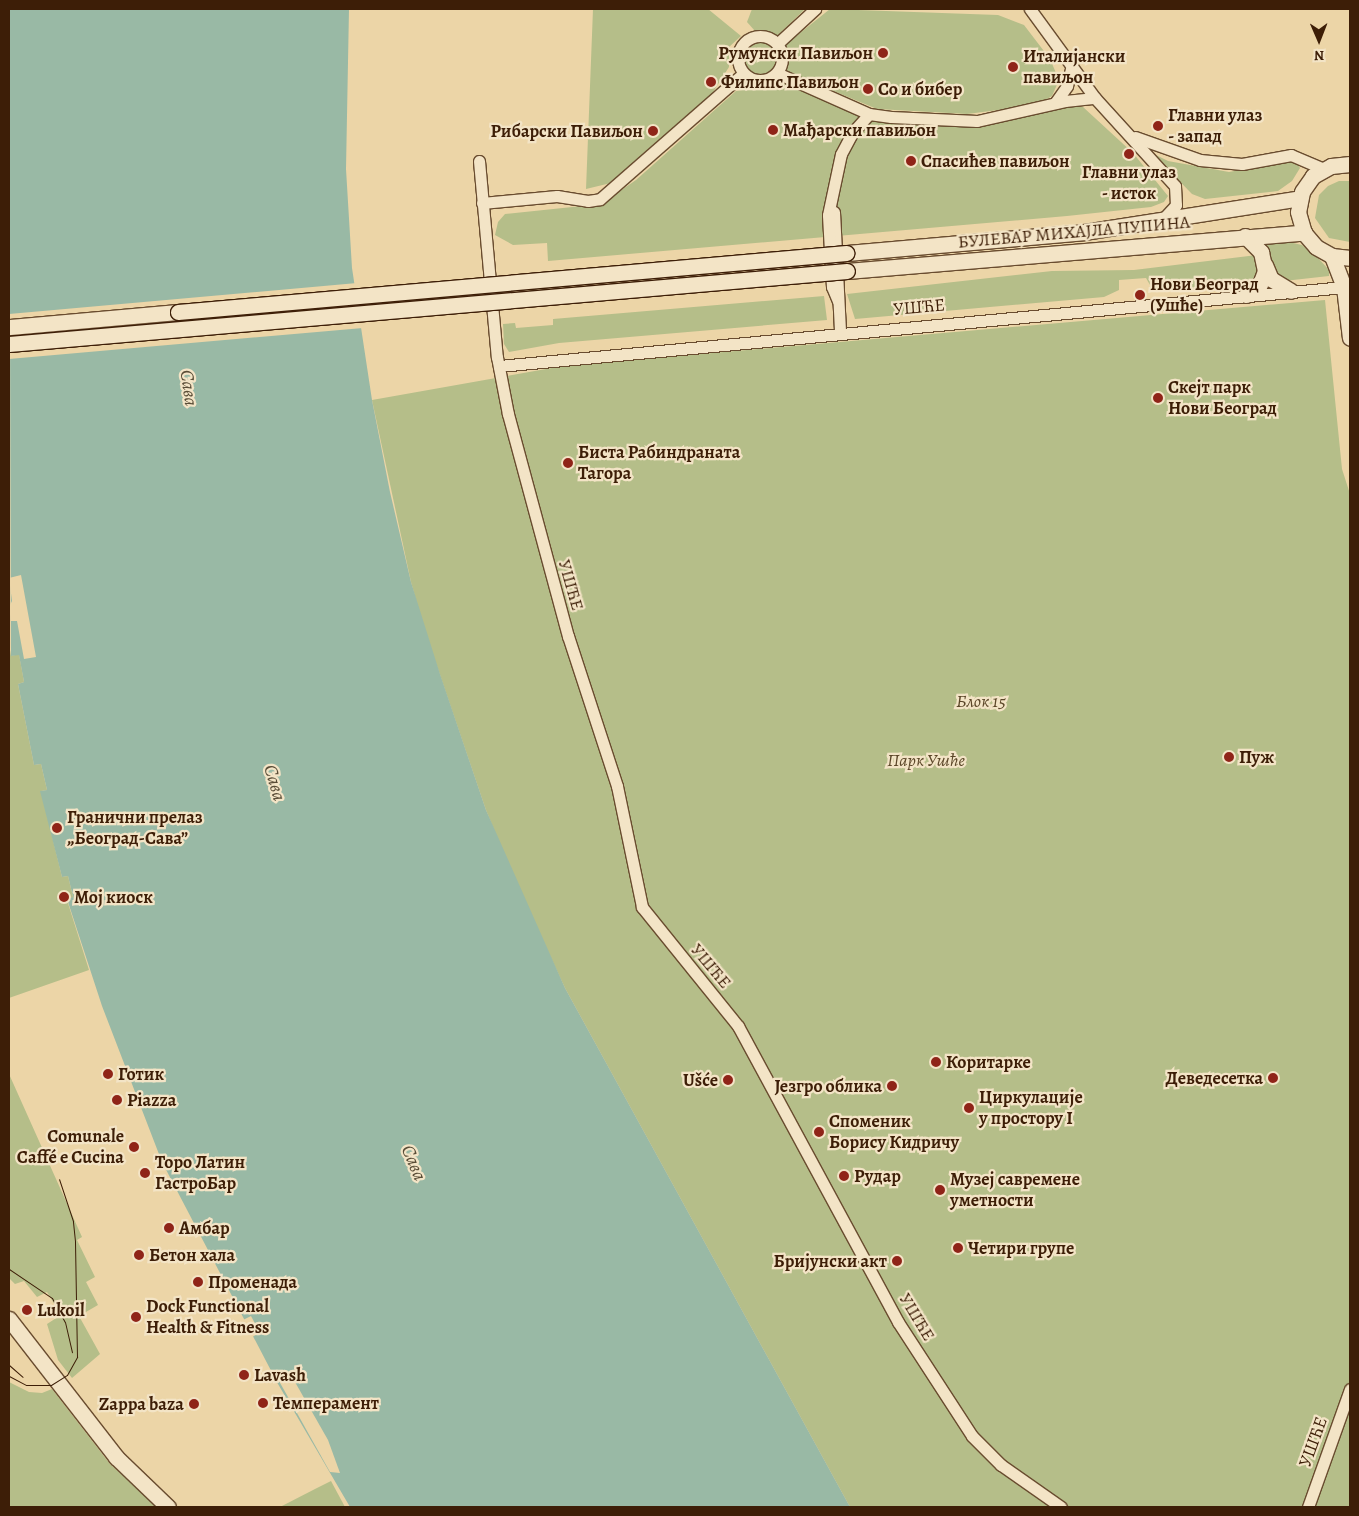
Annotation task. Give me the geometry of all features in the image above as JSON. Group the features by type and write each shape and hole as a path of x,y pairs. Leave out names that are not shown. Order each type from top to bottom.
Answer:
{"main road":[{"path":"1350,164 1324,169 1309,181 1300,198 1299,219 1304,233 1316,247 1332,256 1350,258"},
{"name":"БУЛЕВАР МИХАЈЛА ПУПИНА","path":"9,327 1084,232 1300,198"},
{"name":"БУЛЕВАР МИХАЈЛА ПУПИНА","path":"9,344 1245,236 1304,233"},
{"path":"1245,236 1257,246 1271,279 1291,292"},
{"path":"1332,256 1344,287 1350,338"},
{"path":"1246,295 1260,284 1265,265"},
{"path":"9,1318 116,1457 168,1507"}],"street":[{"path":"777,44 815,9"},
{"path":"1030,9 1095,98 1133,136 1176,190 1175,208 1161,220"},
{"path":"760,36 777,44 782,56 776,73 760,81 744,74 737,58 744,42 760,36"},
{"path":"1056,103 1067,86 1072,68"},
{"path":"776,73 869,114 969,122 1056,103 1095,98"},
{"path":"482,203 562,196 594,201 617,186 744,74"},
{"path":"840,332 838,301 832,287 828,215 844,148 869,114"},
{"path":"1133,136 1200,160 1242,164 1291,155 1324,169"},
{"name":"УШЋЕ","path":"479,161 499,366 508,414 548,567 617,786 642,907 738,1026 898,1322 972,1436 1001,1465 1061,1507"},
{"name":"УШЋЕ","path":"499,366 840,332 1344,287"},
{"name":"УШЋЕ","path":"1308,1507 1350,1389"}],"green space":[{"path":"593,9 708,9 741,36 729,47 729,67 708,100 615,182 586,189"},
{"path":"752,9 805,9 776,37 755,31 747,22"},
{"path":"830,9 998,15 1024,25 1050,59 1059,80 1052,96 1037,105 967,114 877,109 785,71 788,54 785,45"},
{"path":"759,39 772,45 778,58 772,71 759,77 746,71 740,58 746,45"},
{"path":"779,80 880,121 982,125 1071,106 1083,107 1133,153 1168,196 1164,202 1151,207 1067,216 548,261 547,243 513,245 495,235 498,222 505,214 601,204 636,180 736,91 763,87"},
{"path":"1152,153 1168,161 1229,172 1285,162 1296,162 1300,168 1292,181 1278,191 1205,199 1192,194"},
{"path":"1339,181 1350,181 1350,242 1329,238 1315,218 1319,195 1328,186"},
{"path":"1284,241 1302,245 1329,270 1329,276 1284,281 1277,276 1263,242"},
{"path":"1257,255 1260,266 1254,278 1245,284 1154,292 1146,278 1119,280 1119,290 1104,297 855,319 847,294 1052,271 1134,270"},
{"path":"824,296 827,320 559,343 509,352 504,344 503,324 515,323 516,328 553,325 553,319"},
{"name":"Парк Ушће","path":"1325,300 1342,469 1350,494 1350,1507 850,1507 565,988 514,878 486,810 423,625 411,582 372,400 563,366"},
{"path":"9,644 11,656 19,654 24,682 18,684 34,765 41,764 47,790 41,791 62,877 68,876 73,897 67,900 89,970 9,998"},
{"path":"9,1074 82,1237 77,1240 95,1277 86,1282 98,1305 79,1316 100,1354 72,1378 58,1360 47,1324 61,1315 47,1292 37,1297 24,1281 15,1284 9,1278"},
{"path":"9,1382 29,1392 42,1393 52,1389 110,1464 158,1507 9,1507"},
{"path":"331,1481 345,1507 280,1507 315,1489"}],"water":[{"name":"Сава","path":"9,9 349,9 346,169 352,268 372,400 390,492 411,582 440,674 486,810 565,988 850,1507 350,1507 278,1384 162,1162 102,1006 67,899 73,897 68,876 62,877 40,791 47,790 41,764 34,765 18,684 24,682 19,655 11,656"}],"pier":[{"path":"357,283 363,328 9,359 9,314"},
{"path":"21,575 36,657 24,659 17,621 11,621 9,607 12,601 9,578"},
{"path":"251,1316 260,1333 252,1337 243,1320"},
{"path":"280,1370 291,1375 328,1440 340,1473 330,1472 279,1381"}],"tram line":[{"path":"9,1376 26,1385 51,1385 67,1375 77,1357 73,1221 59,1179"},
{"path":"9,1269 52,1298 65,1322 72,1352"},
{"path":"9,1365 23,1377"}],"place":[{"name":"Румунски Павиљон","path":"883,53"},
{"name":"Италијански павиљон","path":"1013,67"},
{"name":"Филипс Павиљон","path":"711,82"},
{"name":"Со и бибер","path":"868,89"},
{"name":"Главни улаз - запад","path":"1158,126"},
{"name":"Мађарски павиљон","path":"773,130"},
{"name":"Рибарски Павиљон","path":"653,131"},
{"name":"Главни улаз - исток","path":"1129,154"},
{"name":"Спасићев павиљон","path":"911,161"},
{"name":"Нови Београд (Ушће)","path":"1140,295"},
{"name":"Скејт парк Нови Београд","path":"1158,398"},
{"name":"Биста Рабиндраната Тагора","path":"568,463"},
{"name":"Пуж","path":"1229,757"},
{"name":"Гранични прелаз „Београд-Сава”","path":"57,828"},
{"name":"Мој киоск","path":"64,897"},
{"name":"Коритарке","path":"936,1062"},
{"name":"Готик","path":"108,1074"},
{"name":"Деведесетка","path":"1273,1078"},
{"name":"Ušće","path":"728,1080"},
{"name":"Језгро облика","path":"892,1086"},
{"name":"Piazza","path":"117,1100"},
{"name":"Циркулације у простору I","path":"969,1108"},
{"name":"Споменик Борису Кидричу","path":"819,1132"},
{"name":"Comunale Caffé e Cucina","path":"134,1147"},
{"name":"Торо Латин ГастроБар","path":"145,1173"},
{"name":"Рудар","path":"844,1176"},
{"name":"Музеј савремене уметности","path":"940,1190"},
{"name":"Амбар","path":"169,1228"},
{"name":"Четири групе","path":"958,1248"},
{"name":"Бетон хала","path":"139,1255"},
{"name":"Бријунски акт","path":"897,1261"},
{"name":"Променада","path":"198,1282"},
{"name":"Lukoil","path":"27,1310"},
{"name":"Dock Functional Health & Fitness","path":"136,1317"},
{"name":"Lavash","path":"244,1375"},
{"name":"Темперамент","path":"263,1403"},
{"name":"Zappa baza","path":"194,1404"}],"park label":[{"name":"Блок 15","path":"981,701"}]}
